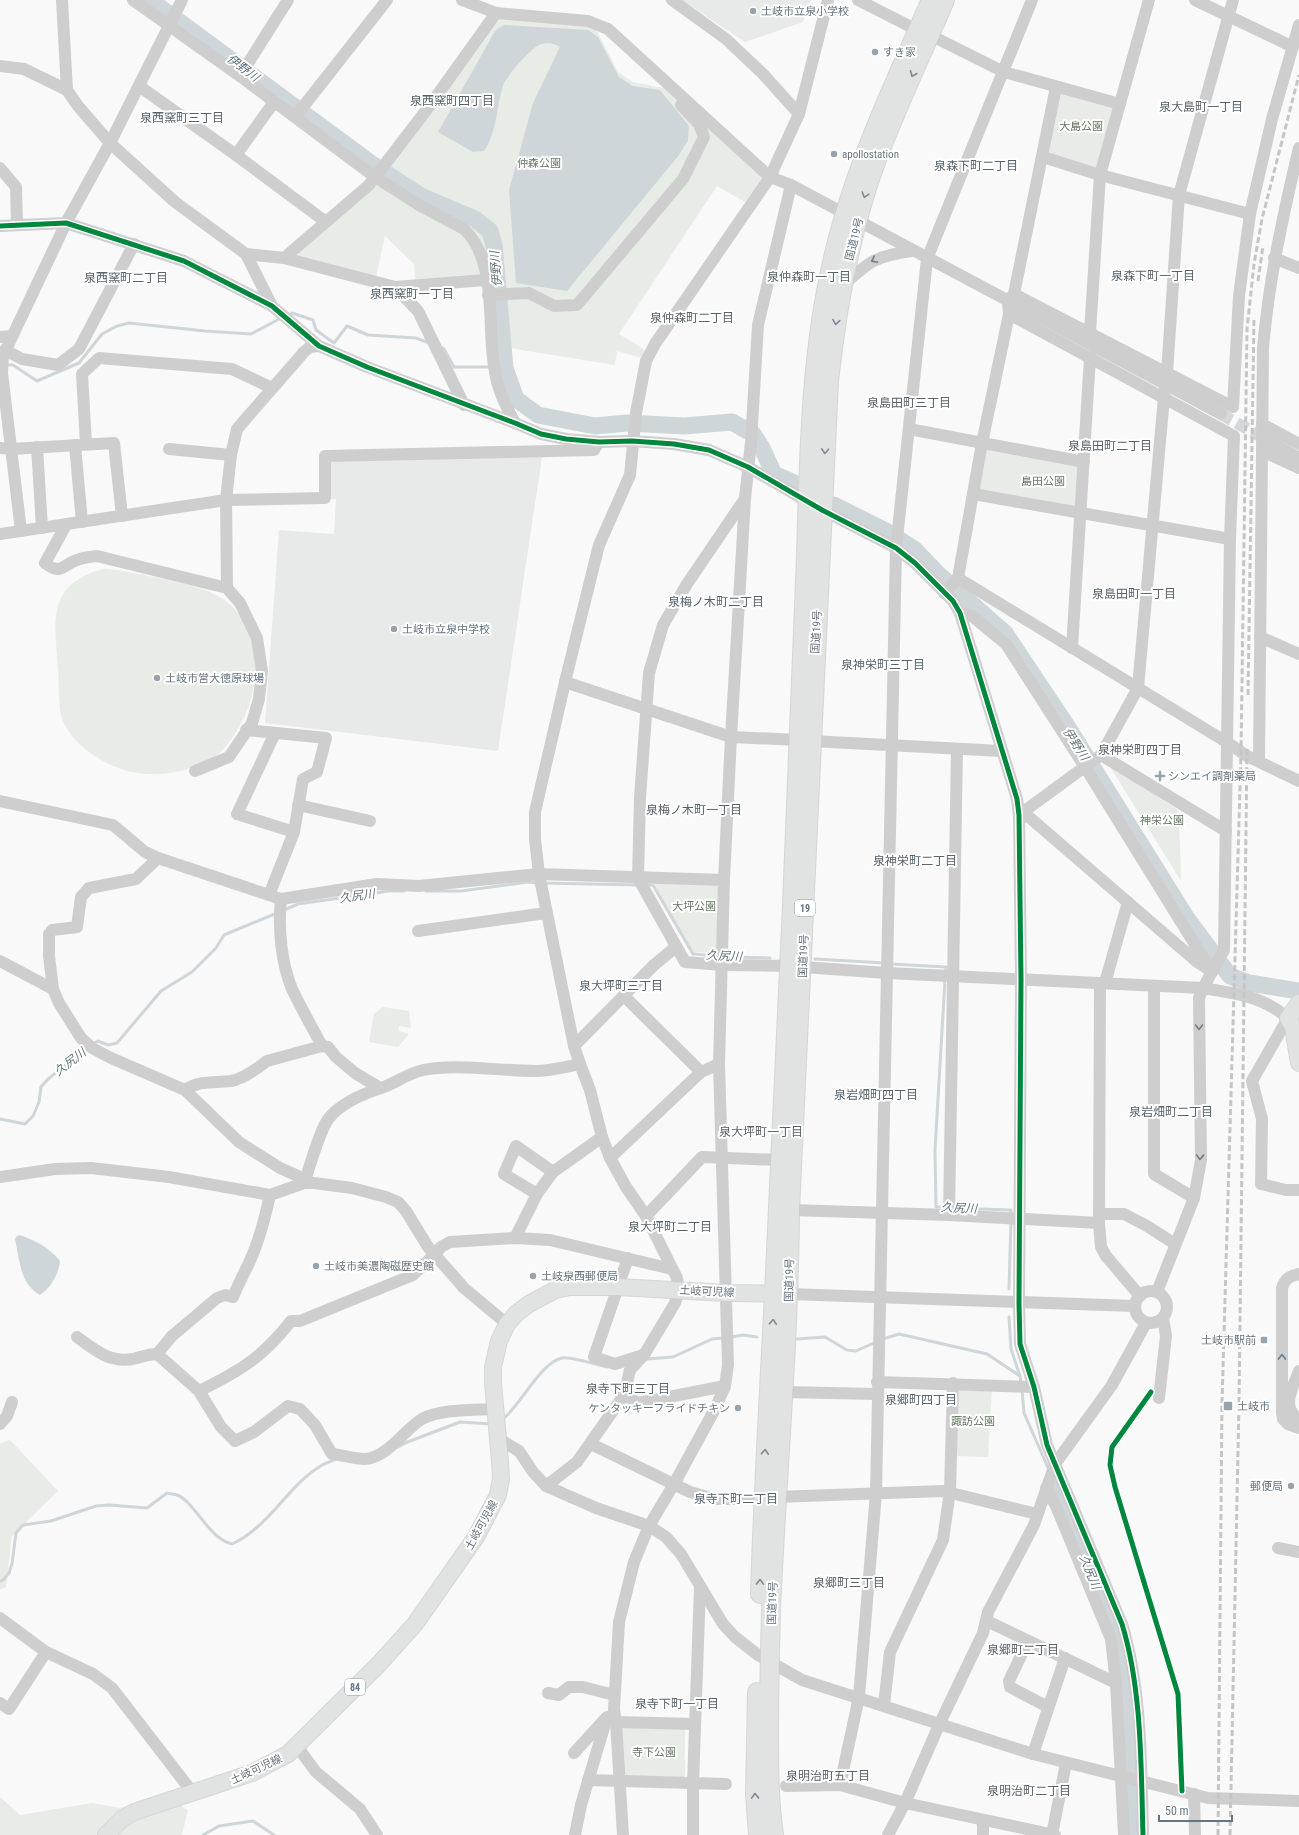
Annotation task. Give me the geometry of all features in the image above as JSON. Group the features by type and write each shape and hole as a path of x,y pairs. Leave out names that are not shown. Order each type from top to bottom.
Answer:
{"highway":[{"name":"国道19号","path":"758,1835 755,1794 763,1658 769,1498 782,1294 790,1210 796,966 815,506 814,379 821,326 833,259 876,162 924,32 931,0"},
{"name":"国道19号","path":"924,32 945,0"},
{"name":"国道19号","path":"815,506 835,328 851,218"},
{"name":"国道19号","path":"769,1498 784,1392 780,1160 796,966"},
{"name":"国道19号","path":"763,1658 769,1796 774,1835"}],"main road":[{"path":"1299,1003 1288,1018 1294,1027 1299,1063"},
{"name":"土岐可児線","path":"106,1835 113,1826 134,1812 252,1773 288,1754 392,1651 415,1624 476,1537 498,1495 501,1479 493,1367 499,1341 507,1324 517,1313 529,1304 555,1290 570,1287 618,1287 726,1293 782,1294"}],"street":[{"path":"62,0 67,90"},
{"path":"133,0 240,76 375,177 419,206 464,229 478,246 483,260 488,295 494,366 502,399 515,423"},
{"path":"240,76 288,0"},
{"path":"295,117 387,0"},
{"path":"462,0 496,13 588,21 608,28 770,177 791,185 927,259 1090,333 1233,407 1239,296 1250,214 1272,119 1299,26"},
{"path":"672,0 726,39 763,74 799,114"},
{"path":"546,1486 577,1462 591,1444 624,1395 630,1370 644,1355 675,1303 679,1290 677,1278 646,1216 626,1187 610,1158 602,1137 590,1090 574,1046 539,874 535,839 535,812 599,545 630,475 636,414 646,361 655,344 770,177 799,114 828,0"},
{"path":"858,0 1004,72 1120,104"},
{"path":"840,1785 859,1697 876,1493 877,1382 896,548 927,259 1032,0"},
{"path":"1090,333 1100,175 1149,0"},
{"path":"1195,0 1293,47"},
{"path":"1019,815 1101,755 1138,688 1167,373 1179,195 1233,0"},
{"path":"21,531 6,448 2,373 4,353 66,223 110,143 180,4"},
{"path":"284,258 369,186 428,108 496,13"},
{"path":"0,66 24,69 67,90 78,106 110,143 175,202 246,254 276,309"},
{"path":"139,86 236,155 326,222"},
{"path":"488,295 529,293 554,306 577,305 683,179 704,136 699,124 670,93 672,86"},
{"path":"944,593 958,578 982,443 1011,298 1043,157 1056,87"},
{"path":"236,155 274,102"},
{"path":"1259,761 1262,424 1267,302 1274,258 1299,148"},
{"path":"1043,157 1100,175 1250,214"},
{"path":"0,168 16,187 17,225"},
{"path":"623,1835 620,1781 612,1716 618,1622 634,1562 649,1526 715,1409 725,1386 728,1365 719,1064 724,880 731,736 745,499 751,442 758,325 791,185"},
{"path":"0,226 66,223 184,261 276,309 319,346 367,367 541,434 566,439 599,442 633,436 709,450 748,467 815,506 896,548 915,563 953,601 960,613 1018,799 1021,979 1020,1344 1034,1387 1047,1445 1122,1624 1126,1637 1136,1690 1131,1778 1124,1835"},
{"path":"4,353 22,359 58,365 79,349 134,244"},
{"path":"842,286 876,258 887,254 912,251"},
{"path":"246,254 284,258 395,287 486,280"},
{"path":"1274,258 1299,268"},
{"path":"395,287 418,311 464,405"},
{"path":"1011,298 1221,414"},
{"path":"1009,314 1234,436 1230,539 1224,950 1202,988 1199,998 1200,1160 1194,1198 1157,1292"},
{"path":"0,337 12,336"},
{"path":"227,588 226,500 230,455 237,428 304,352 310,347 319,346"},
{"path":"1072,648 1079,514 1084,462 1090,357"},
{"path":"82,522 80,445 82,374 99,358 232,369 272,388"},
{"path":"1262,424 1299,444"},
{"path":"909,429 1084,462"},
{"path":"1267,440 1299,458"},
{"path":"6,448 114,442 122,516"},
{"path":"0,534 226,500 324,498 325,456 594,450 599,442"},
{"path":"37,447 42,528"},
{"path":"169,448 230,455"},
{"path":"1262,451 1299,468"},
{"path":"973,494 1079,514 1230,539"},
{"path":"745,499 687,584 663,625 649,673 640,798 638,878 685,962 722,965 796,966 887,973 1202,988 1244,995 1257,999 1277,1009 1288,1018 1252,1081 1262,1119 1261,1184 1286,1190 1299,1190"},
{"path":"66,525 45,563 54,570 58,570 78,559 97,556 227,588 240,603 258,638 262,671 259,700 252,723 229,757 195,771"},
{"path":"958,578 1228,743 1241,753 1299,781"},
{"path":"960,613 972,616 1006,644 1085,767 1212,972"},
{"path":"1260,637 1299,654"},
{"path":"565,682 731,736 1002,751"},
{"path":"246,730 326,738 318,772 303,779 294,832 269,895"},
{"path":"275,733 237,814 294,832"},
{"path":"949,1214 957,749"},
{"path":"1101,755 1226,831"},
{"path":"0,801 113,825 145,852 158,858 269,895 281,907 283,956 288,978 292,989 322,1046"},
{"path":"298,805 370,821"},
{"path":"1019,815 1029,817 1196,961 1212,972"},
{"path":"158,858 136,879 89,888 81,897 77,927 52,930 49,934 49,956 53,988 59,1003 81,1038 92,1048 111,1058 185,1090 239,1142 280,1168 298,1176 304,1183"},
{"path":"281,907 377,884 418,886 539,874 724,880"},
{"path":"782,1294 880,1296 1019,1304 1137,1301 1147,1292 1157,1292 1161,1294 1166,1302 1167,1310 1163,1318 1155,1323 1146,1323 1138,1317 1137,1301 1101,1247 1100,1219 1103,983 1128,902"},
{"path":"418,932 546,913"},
{"path":"574,1046 654,965 676,946"},
{"path":"0,961 53,988"},
{"path":"1154,986 1154,1174 1194,1198"},
{"path":"624,996 701,1072"},
{"path":"185,1090 193,1084 233,1080 260,1067 267,1061 322,1046 328,1047 336,1057 355,1073 380,1088"},
{"path":"304,1183 316,1148 328,1120 338,1110 365,1094 422,1070 444,1067 537,1071 580,1064"},
{"path":"610,1158 701,1072 719,1064"},
{"path":"515,1238 537,1194 553,1172 602,1137"},
{"path":"537,1194 504,1174 516,1146 553,1172"},
{"path":"646,1216 702,1157 780,1160"},
{"path":"0,1177 56,1169 91,1168 169,1177 270,1195 304,1183 333,1184 386,1197 398,1202 406,1211 428,1247 464,1288 507,1324"},
{"path":"157,1354 172,1336 217,1298 225,1295 233,1297 241,1277 249,1263 264,1223 270,1195"},
{"path":"790,1210 949,1214 1020,1219 1100,1219 1124,1214 1147,1226 1175,1244"},
{"path":"200,1391 235,1373 254,1360 281,1334 291,1321 300,1321 413,1275 435,1254 441,1246 450,1242 515,1238 550,1240 672,1269"},
{"path":"628,1258 594,1357 616,1364 644,1355"},
{"path":"1299,1274 1287,1278 1282,1288 1281,1386 1283,1419 1288,1424 1299,1428"},
{"path":"1159,1398 1166,1336 1163,1318"},
{"path":"888,1835 905,1803 939,1725 983,1633 988,1612 1034,1525 1055,1464 1071,1439 1112,1385 1146,1323"},
{"path":"77,1337 113,1360 133,1359 149,1354 157,1354 200,1391 222,1428 235,1441 254,1432 288,1406 300,1409 315,1425 332,1454 364,1459 375,1458 398,1441 423,1419 454,1410 495,1411"},
{"path":"1299,1371 1294,1400 1288,1405 1291,1412 1299,1420"},
{"path":"877,1382 953,1383 1034,1387"},
{"path":"884,1705 890,1652 943,1540 950,1491 953,1383"},
{"path":"624,1395 638,1403 701,1389 725,1386"},
{"path":"1281,1386 1294,1400"},
{"path":"784,1392 877,1394"},
{"path":"0,1424 7,1416 12,1402"},
{"path":"498,1435 519,1451 533,1472 546,1486 596,1508 649,1526 666,1537 680,1554 723,1624 735,1637 763,1658 802,1680 884,1705 939,1725 1033,1754 1208,1798 1299,1801"},
{"path":"591,1444 690,1492 714,1499 950,1491 1037,1514"},
{"path":"1046,1488 1056,1506 1111,1639 1116,1683 1131,1778 1143,1835"},
{"path":"1278,1548 1299,1552"},
{"path":"693,1835 693,1784 700,1587"},
{"path":"986,1621 1116,1683"},
{"path":"2,1624 46,1652 94,1674 112,1688 193,1793"},
{"path":"1028,1641 1009,1681 1010,1687 1048,1707"},
{"path":"0,1703 9,1709 46,1652"},
{"path":"1033,1754 1065,1658"},
{"path":"548,1693 559,1695 569,1687 583,1687 614,1695"},
{"path":"574,1753 612,1716 695,1724"},
{"path":"575,1835 588,1780 612,1716"},
{"path":"296,1745 316,1772 360,1809 377,1835"},
{"path":"786,1786 840,1785 905,1803 1053,1835 1066,1763"},
{"path":"588,1780 726,1784"},
{"path":"1194,1794 1195,1835"},
{"path":"983,1835 984,1820"}],"shaded area":[{"name":"土岐市立泉小学校","path":"682,0 811,0 803,22 745,42"},
{"path":"504,25 588,30 598,37 619,77 633,86 660,90 689,126 688,141 679,155 567,291 516,283 509,190 533,103 560,47 549,43 544,43 538,46 515,67 506,79 501,91 492,135 484,151 473,152 438,132 495,31"},
{"name":"土岐市立泉中学校","path":"542,457 498,751 265,723 279,530 334,534 336,499 329,499 330,459"},
{"path":"20,1235 42,1245 60,1261 54,1280 40,1295 33,1290 24,1278 15,1239"}],"green space":[{"name":"仲森公園","path":"500,19 580,24 596,29 618,72 633,82 668,89 762,178 745,202 717,186 619,334 645,350 642,358 617,351 615,365 509,348 501,277 415,280 414,264 385,236 376,277 298,259 298,251 373,186 489,28"},
{"name":"大島公園","path":"1063,92 1112,106 1115,110 1099,165 1096,168 1047,154 1059,95"},
{"name":"島田公園","path":"987,448 1075,464 1078,469 1075,506 979,489 985,450"},
{"name":"土岐市営大徳原球場","path":"103,569 118,570 159,578 190,585 204,590 226,601 239,614 248,628 256,661 252,695 247,712 239,727 225,747 214,757 181,771 165,774 131,772 115,767 85,749 71,735 63,722 59,701 56,636 58,608 62,595 71,585 84,576"},
{"name":"神栄公園","path":"1109,764 1179,811 1181,881 1112,770"},
{"name":"大坪公園","path":"654,883 715,883 720,886 716,953 694,952"},
{"path":"383,1007 409,1011 411,1028 399,1026 399,1031 409,1034 398,1047 369,1042 374,1014"},
{"name":"諏訪公園","path":"956,1389 992,1390 988,1457 958,1456 954,1452"},
{"path":"10,1440 58,1491 12,1536 6,1587 0,1590 0,1443"},
{"name":"寺下公園","path":"622,1726 685,1727 684,1778 627,1776 624,1774"},
{"path":"0,1797 20,1815 92,1803 120,1808 147,1800 176,1803 188,1810 182,1835 0,1835"}],"waterway":[{"name":"伊野川","path":"150,0 372,164 421,196 475,219 490,231 494,245 505,368 516,399 538,415 595,426 627,423 684,426 732,422 753,434 762,448 774,474 799,485"},
{"path":"288,315 292,313 313,320 316,330 334,343 347,326 368,335 416,338 429,343"},
{"path":"6,365 13,365 37,381 79,363 102,334 117,326 129,323 251,334 281,318"},
{"path":"440,347 444,349 454,367 492,367"},
{"name":"伊野川","path":"497,367 505,368"},
{"name":"伊野川","path":"834,505 884,530 914,549 936,572 1005,633 1067,726 1186,917 1230,976 1249,983 1299,991"},
{"name":"久尻川","path":"426,891 461,891 528,882 538,883"},
{"name":"久尻川","path":"543,883 638,885"},
{"name":"久尻川","path":"645,885 653,885 693,954 719,956"},
{"name":"久尻川","path":"284,910 298,904 389,891 404,891"},
{"name":"久尻川","path":"92,1045 98,1041 108,1045 117,1043 161,991 192,972 216,948 224,935 277,913"},
{"name":"久尻川","path":"725,957 770,958"},
{"name":"久尻川","path":"815,959 885,963"},
{"name":"久尻川","path":"891,964 946,967 945,974"},
{"name":"久尻川","path":"945,980 935,1150 936,1207 946,1207"},
{"name":"久尻川","path":"0,1119 25,1124 33,1116 39,1102 41,1087 48,1079 87,1048"},
{"name":"久尻川","path":"952,1208 1011,1210 1011,1215"},
{"name":"久尻川","path":"1009,1289 1011,1221"},
{"name":"久尻川","path":"1009,1317 1011,1349 1021,1383"},
{"path":"883,1339 899,1334 987,1354 1020,1376"},
{"path":"731,1337 743,1335 757,1337"},
{"path":"797,1339 825,1337 847,1350 856,1351 876,1342"},
{"path":"647,1359 673,1357 712,1339 723,1338"},
{"path":"502,1420 516,1405 538,1376 554,1361 562,1358 577,1359 607,1367"},
{"name":"久尻川","path":"1022,1389 1024,1413 1049,1470"},
{"path":"398,1447 460,1422 492,1424"},
{"path":"0,1581 3,1580 9,1573 12,1564 16,1533 23,1525 51,1521 96,1506 109,1505 147,1508 167,1493 177,1495 190,1504 216,1535 224,1541 232,1544 257,1528 307,1476 321,1466 336,1459"},
{"name":"久尻川","path":"1056,1486 1120,1645 1131,1763 1134,1835"},
{"path":"203,1835 219,1826 253,1821 274,1835"}],"tunnel":[{"path":"1221,414 1267,440"}],"railway":[{"path":"1218,1835 1222,1402 1241,753 1247,329 1254,264 1262,219 1299,75"},
{"path":"1258,281 1263,246"},
{"path":"1248,695 1254,317"},
{"path":"1230,1835 1239,1404 1247,749"}],"cycle path":[{"path":"0,226 66,223 184,261 272,306 319,346 367,367 541,434 566,439 599,442 632,441 674,444 709,450 748,467 822,510 896,548 915,563 953,601 960,613 1017,799 1019,815 1021,979 1020,1344 1034,1387 1047,1445 1122,1624 1129,1649 1137,1701 1141,1755 1143,1835"},
{"path":"1151,1392 1112,1447 1110,1465 1115,1487 1178,1694 1182,1791"}],"place":[{"name":"土岐市立泉小学校","path":"753,11"},
{"name":"すき家","path":"875,52"},
{"name":"apollostation","path":"834,154"},
{"name":"土岐市立泉中学校","path":"394,629"},
{"name":"土岐市営大徳原球場","path":"157,678"},
{"name":"シンエイ調剤薬局","path":"1160,776"},
{"name":"土岐市美濃陶磁歴史館","path":"316,1266"},
{"name":"土岐泉西郵便局","path":"533,1276"},
{"name":"土岐市駅前","path":"1264,1340"},
{"name":"土岐市","path":"1228,1406"},
{"name":"ケンタッキーフライドチキン","path":"738,1408"},
{"name":"郵便局","path":"1291,1486"}],"district":[{"name":"泉西窯町四丁目","path":"452,101"},
{"name":"泉大島町一丁目","path":"1201,107"},
{"name":"泉西窯町三丁目","path":"182,118"},
{"name":"泉森下町二丁目","path":"976,166"},
{"name":"泉森下町一丁目","path":"1153,276"},
{"name":"泉仲森町一丁目","path":"809,277"},
{"name":"泉西窯町二丁目","path":"126,278"},
{"name":"泉西窯町一丁目","path":"412,294"},
{"name":"泉仲森町二丁目","path":"692,318"},
{"name":"泉島田町三丁目","path":"909,403"},
{"name":"泉島田町二丁目","path":"1110,446"},
{"name":"泉島田町一丁目","path":"1134,594"},
{"name":"泉梅ノ木町二丁目","path":"716,602"},
{"name":"泉神栄町三丁目","path":"883,665"},
{"name":"泉神栄町四丁目","path":"1140,750"},
{"name":"泉梅ノ木町一丁目","path":"694,810"},
{"name":"泉神栄町二丁目","path":"915,861"},
{"name":"泉大坪町三丁目","path":"621,986"},
{"name":"泉岩畑町四丁目","path":"876,1095"},
{"name":"泉岩畑町二丁目","path":"1171,1112"},
{"name":"泉大坪町一丁目","path":"761,1132"},
{"name":"泉大坪町二丁目","path":"670,1227"},
{"name":"泉寺下町三丁目","path":"628,1389"},
{"name":"泉郷町四丁目","path":"921,1400"},
{"name":"泉寺下町二丁目","path":"736,1499"},
{"name":"泉郷町三丁目","path":"849,1583"},
{"name":"泉郷町二丁目","path":"1023,1650"},
{"name":"泉寺下町一丁目","path":"677,1704"},
{"name":"泉明治町五丁目","path":"828,1776"},
{"name":"泉明治町二丁目","path":"1029,1791"}]}
